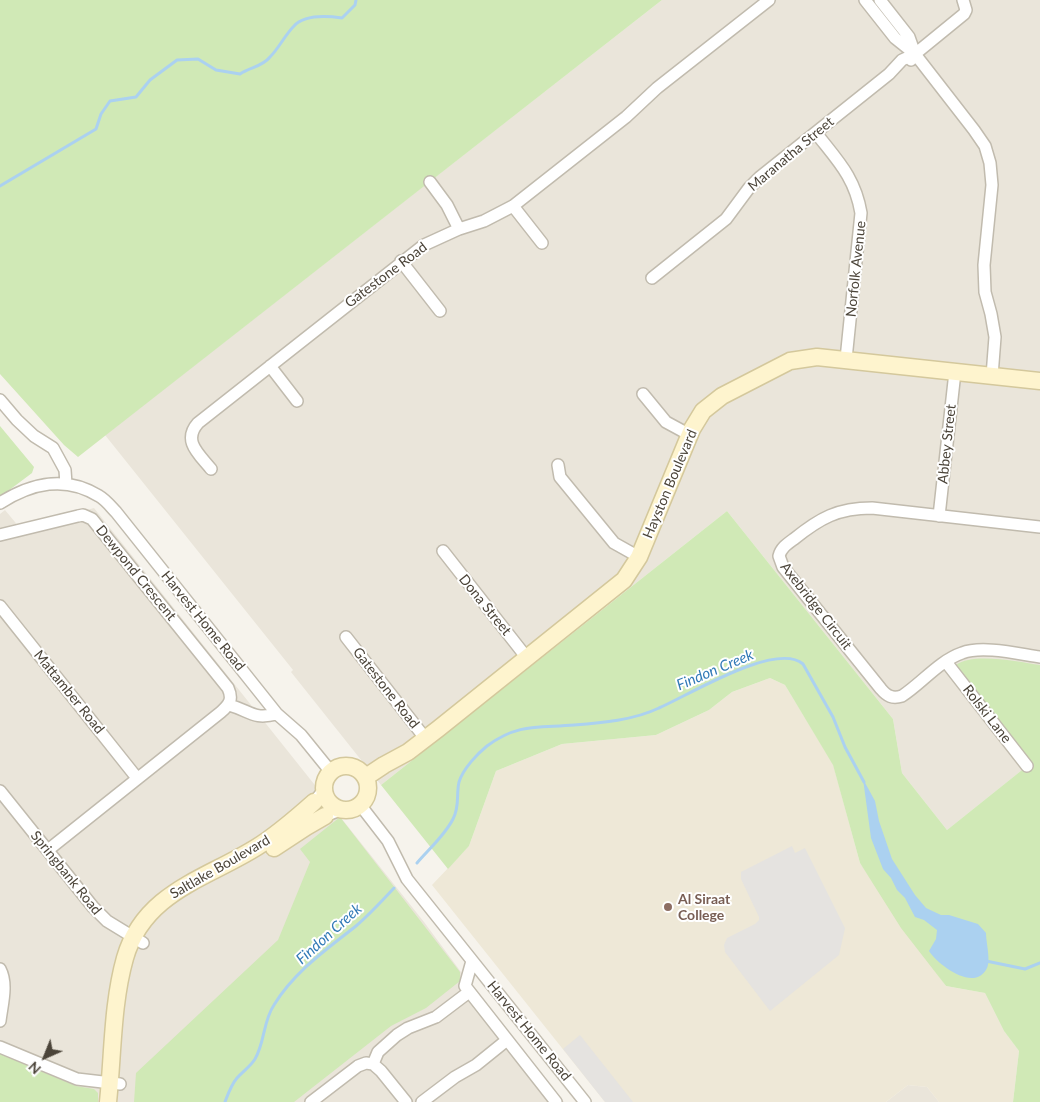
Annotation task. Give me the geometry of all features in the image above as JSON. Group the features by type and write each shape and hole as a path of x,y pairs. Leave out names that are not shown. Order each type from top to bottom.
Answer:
{"street":[{"name":"Gatestone Road","path":"211,469 192,442 192,431 198,423 424,244 484,221 512,206 626,117 657,88 769,0"},
{"path":"865,0 895,38 915,54 981,139 990,163 992,186 984,266 985,292 995,337 992,376"},
{"path":"880,0 909,37 915,54"},
{"name":"Maranatha Street","path":"652,278 718,226 754,182 889,74 902,60 915,54 964,14 966,10 963,0"},
{"name":"Norfolk Avenue","path":"816,132 852,180 857,192 861,213 846,359"},
{"path":"430,182 447,205 459,229"},
{"path":"512,206 542,243"},
{"path":"401,261 440,311"},
{"name":"Hayston Boulevard","path":"366,777 408,752 619,585 631,572 639,557 690,434 703,411 722,396 778,367 801,358 817,356 1040,381"},
{"path":"270,366 297,401"},
{"name":"Abbey Street","path":"939,516 955,372"},
{"path":"643,394 666,422 690,434"},
{"path":"0,400 34,436 53,448 65,470 66,484"},
{"path":"558,465 560,477 614,543 639,557"},
{"name":"Harvest Home Road","path":"0,504 22,491 41,484 66,484 101,496 116,512 277,714 301,735 331,772"},
{"name":"Axebridge Circuit","path":"1040,527 872,508 842,510 830,514 812,525 785,546 779,556 783,567 888,696 897,698 902,696 946,662 963,652 976,650 1040,657"},
{"name":"Dewpond Crescent","path":"0,535 83,515 92,519 228,688 231,697 229,705"},
{"name":"Dona Street","path":"443,551 527,658"},
{"name":"Mattamber Road","path":"0,606 137,778"},
{"name":"Gatestone Road","path":"346,638 425,738"},
{"name":"Rolski Lane","path":"946,662 1028,766"},
{"path":"48,850 229,705 257,716 264,717 277,714"},
{"path":"343,766 350,766 356,768 366,777 369,785 368,792 366,800 361,806 333,813 329,802 319,796 331,772 343,766"},
{"name":"Springbank Road","path":"0,791 101,916 138,940"},
{"name":"Saltlake Boulevard","path":"138,940 148,915 169,895 192,880 257,847 296,818 319,796"},
{"name":"Harvest Home Road","path":"361,806 388,841 408,879 586,1102"},
{"name":"Saltlake Boulevard","path":"118,1102 115,1084 120,980 126,957 138,940 180,900 257,859 291,836 333,813"},
{"name":"Harvest Home Road","path":"472,961 465,986 556,1102"},
{"path":"0,969 4,978 0,1021"},
{"path":"373,1064 378,1052 397,1035 408,1028 436,1017 469,992"},
{"path":"422,1102 455,1077 476,1065 507,1040"},
{"path":"0,1047 77,1079 115,1084"},
{"path":"311,1102 366,1062 373,1064 381,1071 406,1102"},
{"name":"Saltlake Boulevard","path":"108,1102 115,1084"}],"shaded area":[{"path":"662,0 1040,0 1040,771 1032,762 947,830 902,773 893,719 727,511 381,785 291,672 293,670 105,435"},
{"path":"94,508 424,922 564,1102 0,1102 0,514 5,510 20,528"},
{"name":"Al Siraat College","path":"770,678 785,685 833,764 860,863 946,986 985,993 1004,1031 1019,1051 1013,1102 939,1102 927,1087 908,1085 886,1102 605,1102 432,885 469,846 496,771 562,744 656,735 709,710 732,692"},
{"path":"792,846 795,853 805,848 845,928 839,955 770,1011 725,952 724,945 727,938 755,924 759,920 741,879 741,872"},
{"path":"580,1035 633,1102 605,1102 563,1049"},
{"path":"908,1085 927,1087 939,1102 886,1102"}],"green space":[{"path":"0,0 662,0 78,457 64,445 0,374"},
{"path":"0,426 34,467 32,473 0,497"},
{"path":"727,511 893,719 902,773 947,830 1032,762 956,665 964,661 985,658 1040,665 1040,1102 1013,1102 1019,1051 1004,1031 985,993 946,986 901,928 860,863 833,765 785,685 770,678 732,692 709,710 656,735 562,744 496,771 469,846 448,869 381,785"},
{"path":"340,817 460,972 460,981 426,1008 391,1026 294,1102 134,1102 136,1073 278,940 310,862 300,849"},
{"path":"0,1054 76,1086 94,1089 98,1093 98,1102 0,1102"}],"water":[{"path":"863,779 875,801 879,821 892,859 915,895 926,908 941,915 949,915 978,924 986,933 988,965 981,975 974,978 957,974 940,963 929,951 936,939 937,930 924,920 915,917 905,898 897,890 891,878 883,869 871,838"}],"waterway":[{"path":"0,186 96,129 101,114 110,101 136,97 150,80 177,60 198,59 216,70 240,74 267,60 299,22 304,19 317,17 342,18 355,5 356,0"},
{"name":"Findon Creek","path":"417,863 450,825 456,810 459,782 464,772 479,753 498,739 509,733 529,728 596,723 639,715 659,708 732,672 773,659 790,659 803,664 833,717 845,747 864,782"},
{"name":"Findon Creek","path":"225,1102 235,1081 255,1059 261,1046 270,1011 282,993 301,972 361,921 394,888"},
{"name":"Findon Creek","path":"986,961 1025,969 1040,963"}],"place":[{"name":"Al Siraat College","path":"668,907"}]}
